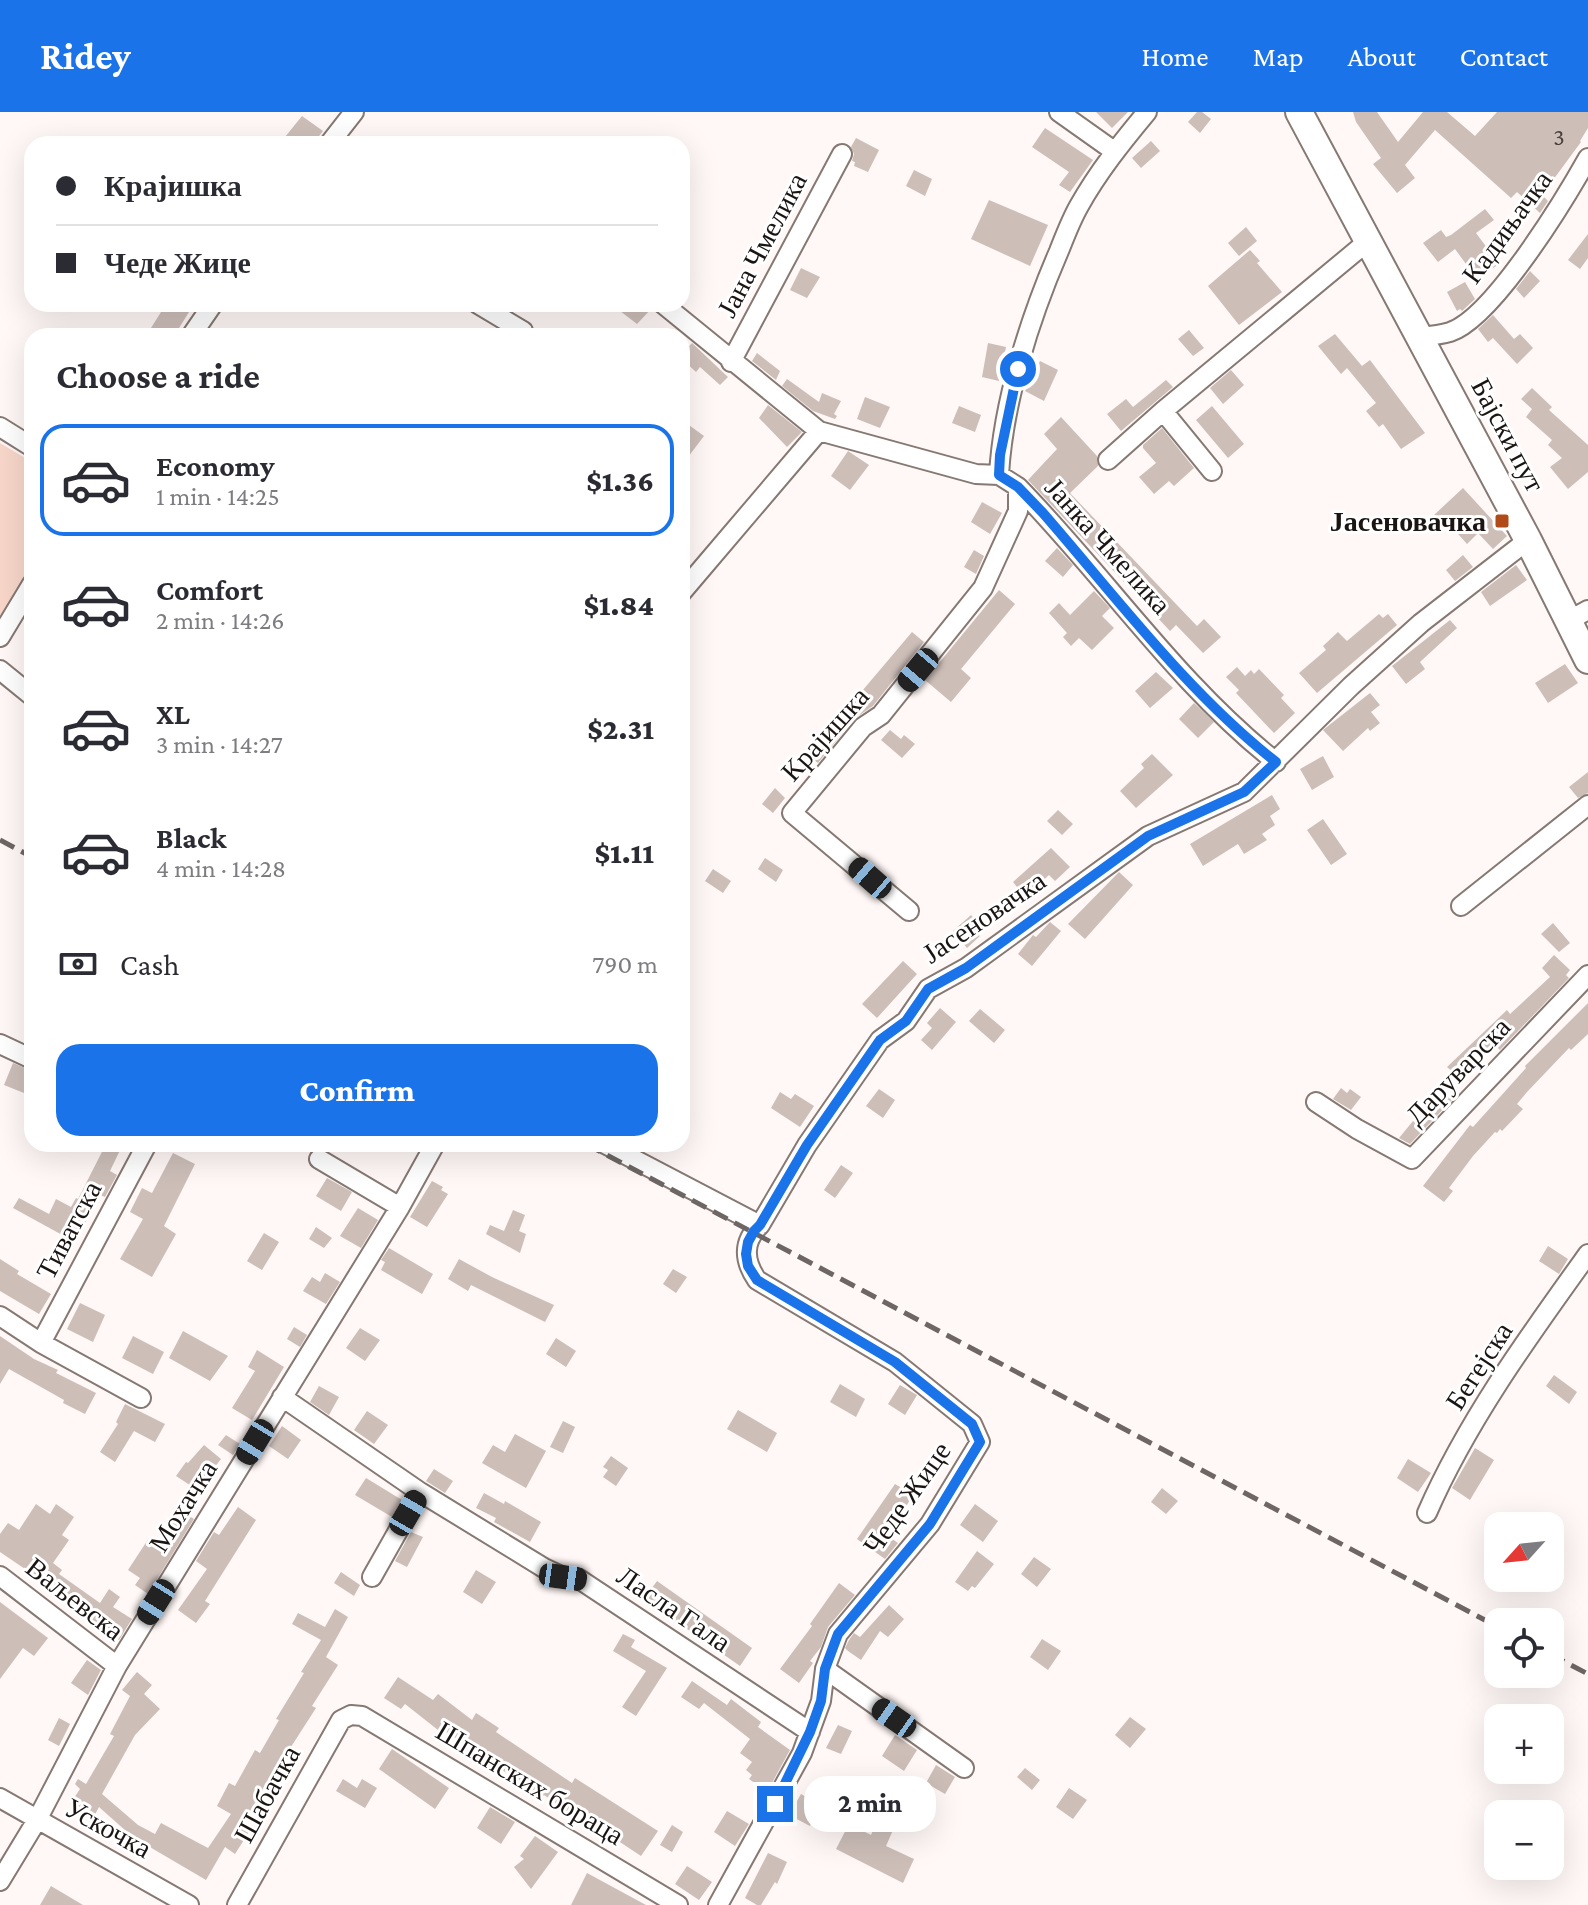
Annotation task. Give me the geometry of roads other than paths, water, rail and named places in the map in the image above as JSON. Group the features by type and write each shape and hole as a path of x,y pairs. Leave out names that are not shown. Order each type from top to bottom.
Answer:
{"street":[{"path":"335,136 354,112"},
{"path":"1059,112 1114,151"},
{"path":"999,475 1000,455 1018,369 1041,292 1077,208 1114,151 1147,112"},
{"name":"Бајски пут","path":"1299,112 1528,540 1578,616 1588,660"},
{"name":"Јана Чмелика","path":"731,362 842,154"},
{"name":"Кадињачка","path":"1452,332 1472,317 1505,283 1558,211 1588,158"},
{"path":"1108,460 1367,242"},
{"path":"491,312 518,328"},
{"name":"Јанка Чмелика","path":"672,312 819,431 976,474 999,475 1018,487 1195,688 1237,731 1276,762"},
{"path":"1419,337 1452,332"},
{"path":"1433,363 1452,332"},
{"path":"1163,411 1212,471"},
{"path":"0,427 24,442"},
{"path":"690,583 819,431"},
{"name":"Крајишка","path":"909,911 792,813 863,727 881,715 983,588 1018,511 1018,487"},
{"name":"Јасеновачка","path":"760,1225 807,1145 880,1040 906,1021 928,989 966,968 1148,836 1244,792 1351,686 1421,623 1528,540"},
{"path":"0,637 24,597"},
{"path":"0,670 24,690"},
{"path":"1461,906 1588,805"},
{"path":"818,860 832,845"},
{"name":"Даруварска","path":"1316,1102 1412,1159 1588,975"},
{"path":"2,1049 24,1056"},
{"name":"Тиватска","path":"41,1343 143,1152"},
{"name":"Мохачка","path":"0,1881 37,1820 117,1666 400,1207 431,1152"},
{"path":"620,1152 760,1225"},
{"path":"319,1159 400,1207"},
{"name":"Чеде Жице","path":"718,1905 810,1732 821,1701 825,1669 838,1634 930,1524 980,1442 972,1424 895,1362 757,1280 748,1266 746,1254 748,1242 760,1225"},
{"name":"Бегејска","path":"1427,1513 1444,1475 1498,1384 1588,1254"},
{"path":"0,1316 41,1343 141,1398"},
{"name":"Ласла Гала","path":"282,1397 420,1492 544,1568 563,1577 579,1579 810,1732"},
{"path":"372,1577 420,1492"},
{"name":"Ваљевска","path":"0,1576 117,1666"},
{"path":"825,1669 964,1768"},
{"name":"Шабачка","path":"237,1905 341,1720 351,1715"},
{"name":"Шпанских бораца","path":"351,1715 362,1716 678,1905"},
{"name":"Ускочка","path":"0,1798 189,1905"}],"railway":[{"path":"0,840 24,853"},
{"path":"601,1152 1484,1620"},
{"path":"1564,1661 1588,1674"}],"place":[{"name":"Јасеновачка","path":"1502,521"}]}
